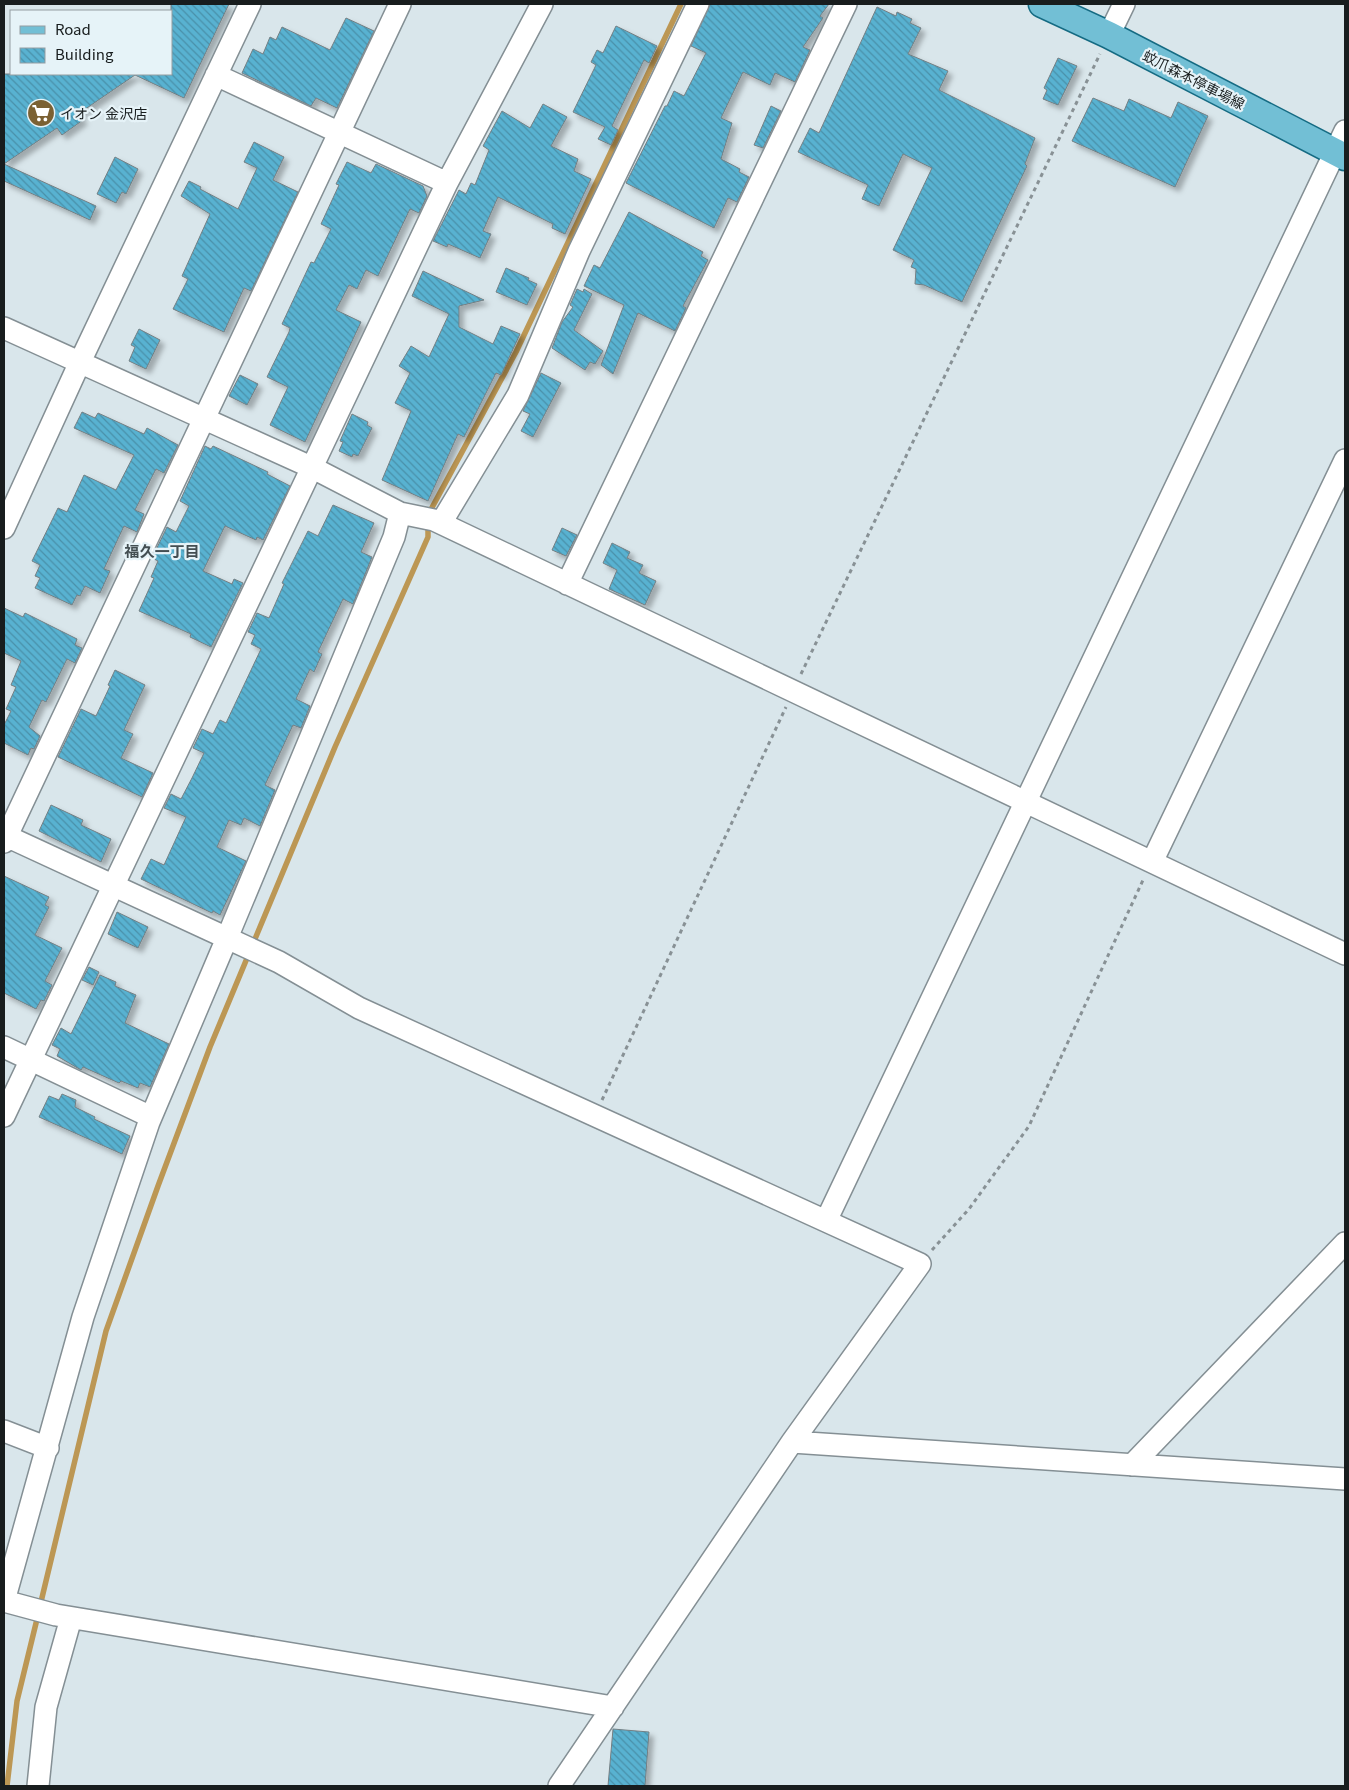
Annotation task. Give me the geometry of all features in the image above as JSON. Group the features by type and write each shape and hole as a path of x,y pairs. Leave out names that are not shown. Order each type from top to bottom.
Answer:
{"main road":[{"name":"蚊爪森本停車場線","path":"1042,4 1342,147"}],"street":[{"path":"4,528 80,362 250,4"},
{"path":"400,4 5,838 279,962 359,1008 920,1264 792,1442 559,1786"},
{"path":"4,1116 112,885 313,468 447,183 542,4"},
{"path":"437,522 518,395 579,251 698,4"},
{"path":"567,584 846,4"},
{"path":"1109,35 1124,4"},
{"path":"216,75 447,183"},
{"path":"826,1221 1342,147"},
{"path":"4,328 313,468 405,514 437,522 1345,954"},
{"path":"1152,862 1345,460"},
{"path":"405,514 231,940 151,1117 83,1318 7,1602 63,1617 613,1707"},
{"path":"4,1047 151,1117"},
{"path":"1132,1465 1345,1243"},
{"path":"4,1431 48,1448"},
{"path":"792,1442 1345,1479"},
{"path":"38,1786 46,1707 63,1617"}],"path":[{"path":"595,1116 793,691 1109,35"},
{"path":"920,1264 969,1209 1029,1126 1152,862"}],"building":[{"name":"イオン 金沢店","path":"171,4 229,4 184,98 135,75 172,75"},
{"path":"710,4 829,4 820,16 823,18 803,47 810,50 795,82 775,73 770,85 743,72 721,118 732,123 721,159 740,169 739,172 749,177 737,202 728,198 714,228 626,183 674,91 684,96 706,53 691,46"},
{"path":"877,7 896,16 897,12 912,19 910,23 921,28 908,54 948,71 939,90 1035,138 1025,164 1027,166 962,302 924,285 915,284 916,269 911,267 914,260 893,250 932,168 903,154 879,206 862,199 868,185 798,152 810,128 819,133"},
{"path":"346,18 374,31 337,108 316,98 311,106 242,73 253,49 263,54 270,37 276,40 282,27 330,50"},
{"path":"616,26 657,46 649,63 644,60 612,126 618,130 611,145 598,139 605,127 573,112 596,65 591,62 597,50 603,53"},
{"path":"1058,58 1077,66 1058,105 1043,99 1047,90 1044,88"},
{"name":"イオン 金沢店","path":"4,74 135,75 78,114 83,120 62,135 57,128 4,164"},
{"path":"1093,98 1124,111 1129,99 1171,118 1178,102 1208,116 1175,187 1072,141"},
{"path":"543,104 567,117 551,146 578,159 574,171 591,179 565,234 552,228 553,224 498,197 483,231 491,234 480,258 448,244 447,247 433,241 459,190 466,194 471,183 475,185 489,150 483,146 502,111 530,128"},
{"path":"771,106 781,111 763,148 754,145"},
{"path":"254,142 284,157 273,180 298,192 251,291 244,288 224,332 173,309 188,279 182,276 210,214 181,196 189,181 238,209 257,168 244,162"},
{"path":"115,157 138,169 126,194 122,192 116,203 97,194"},
{"path":"347,162 371,173 376,164 423,186 427,196 419,213 410,209 378,276 366,270 357,289 349,285 336,310 361,322 305,442 270,425 288,387 267,377 289,332 290,328 282,324 311,262 314,263 331,229 321,224 339,185 336,184"},
{"path":"4,164 96,206 90,220 4,181"},
{"path":"629,212 703,252 701,256 708,260 683,306 686,308 675,331 638,313 613,374 601,365 624,305 584,286 594,265 600,268"},
{"path":"506,268 529,278 528,280 537,284 527,305 496,292"},
{"path":"423,271 484,300 459,306 459,327 493,344 501,326 520,334 501,375 496,373 464,437 458,434 428,501 382,480 411,411 395,403 410,373 399,366 411,346 429,357 449,314 412,296"},
{"path":"577,289 583,292 584,289 592,294 574,330 603,351 595,364 590,362 585,370 552,348 562,322 573,307 570,305"},
{"path":"139,329 160,340 146,369 129,361 135,347 131,345"},
{"path":"541,373 561,383 533,437 521,431 530,414 523,411"},
{"path":"240,375 258,384 247,405 229,396"},
{"path":"82,412 95,418 98,413 144,434 147,428 178,445 164,473 156,469 135,510 144,514 137,532 124,526 104,569 110,571 100,593 85,586 80,596 77,595 72,605 35,588 40,578 35,576 40,565 32,561 58,508 67,512 84,475 116,490 134,455 74,428"},
{"path":"352,414 368,422 367,425 372,428 358,456 353,454 352,457 339,451 343,442 340,441"},
{"path":"205,446 211,449 213,446 268,472 267,474 290,486 263,540 257,537 256,540 225,526 203,571 232,584 234,579 243,583 211,647 190,637 191,634 139,611 154,578 151,577 158,561 152,558 167,527 176,532 189,506 180,501"},
{"path":"333,505 374,523 361,552 372,557 353,604 343,599 318,652 322,654 314,672 310,669 296,699 310,706 301,728 293,725 265,785 275,790 260,826 244,818 241,825 229,820 217,847 246,861 220,915 213,911 212,913 141,879 151,859 164,865 186,817 164,808 171,794 181,799 192,778 204,753 193,748 202,729 213,734 220,720 226,723 261,649 251,644 255,635 248,632 257,613 269,618 284,584 282,583 308,531 318,536"},
{"path":"562,528 577,535 566,556 552,550"},
{"path":"612,543 630,552 627,558 643,565 639,573 656,581 645,605 609,589 617,570 603,563"},
{"path":"4,608 23,617 25,613 77,639 75,645 82,648 75,663 67,659 46,702 42,700 29,727 40,736 34,749 31,748 28,755 4,743 4,725 11,711 6,709 16,687 11,685 21,661 4,653"},
{"path":"115,670 145,685 124,730 133,734 121,758 153,773 142,797 58,757 81,709 96,716"},
{"path":"51,805 83,820 81,825 111,839 101,862 39,831"},
{"path":"4,876 49,897 45,905 49,907 35,935 62,948 45,981 52,985 44,1001 41,1000 36,1009 4,993"},
{"path":"117,912 148,927 138,948 108,934"},
{"path":"89,967 99,972 93,985 82,980"},
{"path":"100,975 116,982 115,986 136,995 125,1023 169,1044 150,1087 140,1083 138,1088 121,1081 119,1083 83,1067 81,1070 57,1056 60,1049 52,1045 61,1028 71,1034"},
{"path":"62,1094 76,1100 75,1107 95,1117 94,1119 130,1136 122,1154 39,1117 49,1096 59,1100"},
{"path":"613,1729 649,1732 645,1786 608,1786"}],"waterway":[{"path":"428,515 516,352 681,4"},
{"path":"40,1606 106,1331 210,1047 335,747 428,537 428,524"},
{"path":"7,1786 17,1701 38,1615"}],"place":[{"name":"イオン 金沢店","path":"41,113"}],"district":[{"name":"福久一丁目","path":"162,550"}]}
